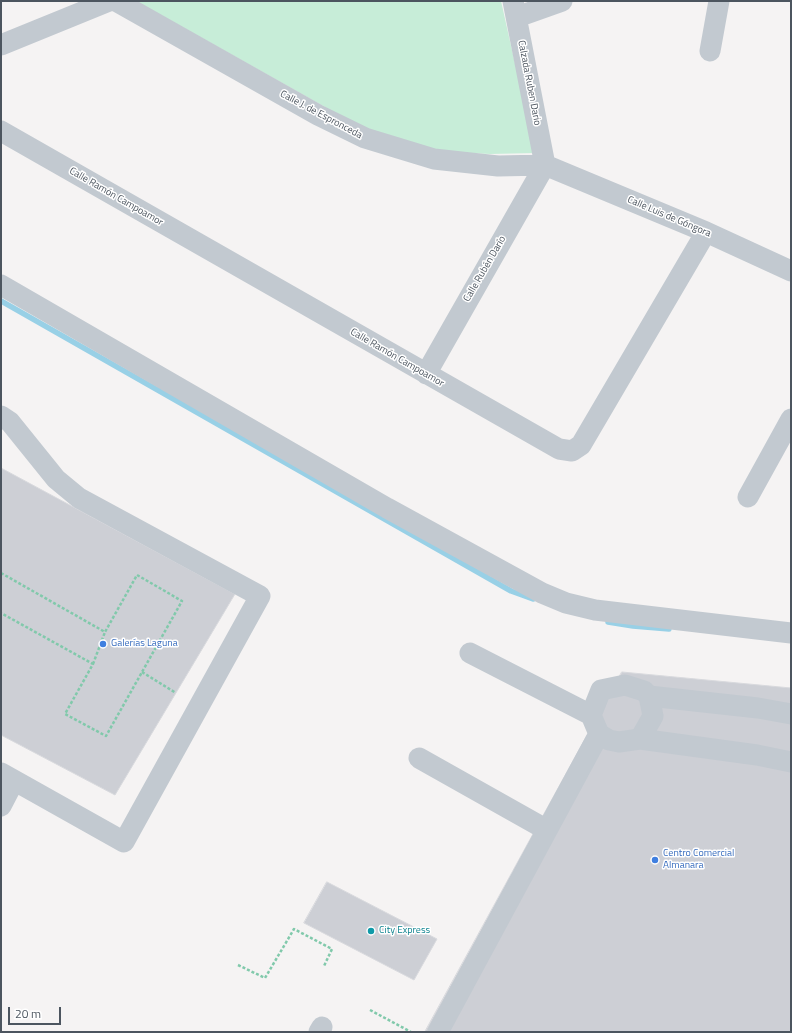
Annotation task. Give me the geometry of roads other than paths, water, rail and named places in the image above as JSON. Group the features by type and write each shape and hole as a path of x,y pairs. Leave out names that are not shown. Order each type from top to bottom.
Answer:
{"street":[{"path":"1,45 109,1"},
{"name":"Calle J. de Espronceda","path":"116,1 318,115 365,138 434,159 498,166 545,165"},
{"path":"515,9 562,1"},
{"path":"710,51 720,1"},
{"name":"Calzada Ruben Dario","path":"515,9 545,165"},
{"name":"Calle Ramón Campoamor","path":"1,131 559,449 572,451 581,445 706,232"},
{"name":"Calle Luis de Góngora","path":"545,165 706,232 791,271"},
{"name":"Calle Rubén Darío","path":"426,374 545,165"},
{"path":"1,285 386,508 542,593 566,603 595,610 791,633"},
{"path":"1,416 10,422 56,479 79,498 260,596 124,842 8,777 1,806"},
{"path":"748,497 791,419"},
{"path":"470,653 591,716 599,734 609,740 619,742 640,739 757,755 791,762"},
{"path":"591,716 601,690 625,685 644,691 649,696 653,716 640,739"},
{"path":"649,696 758,708 791,714"},
{"path":"438,1032 599,734"},
{"path":"419,758 547,830"}],"waterway":[{"path":"1,301 511,591 533,599"},
{"path":"608,622 669,629"}],"place":[{"name":"Galerías Laguna","path":"103,644"},
{"name":"Centro Comercial Almanara","path":"655,860"},
{"name":"City Express","path":"371,931"}]}
